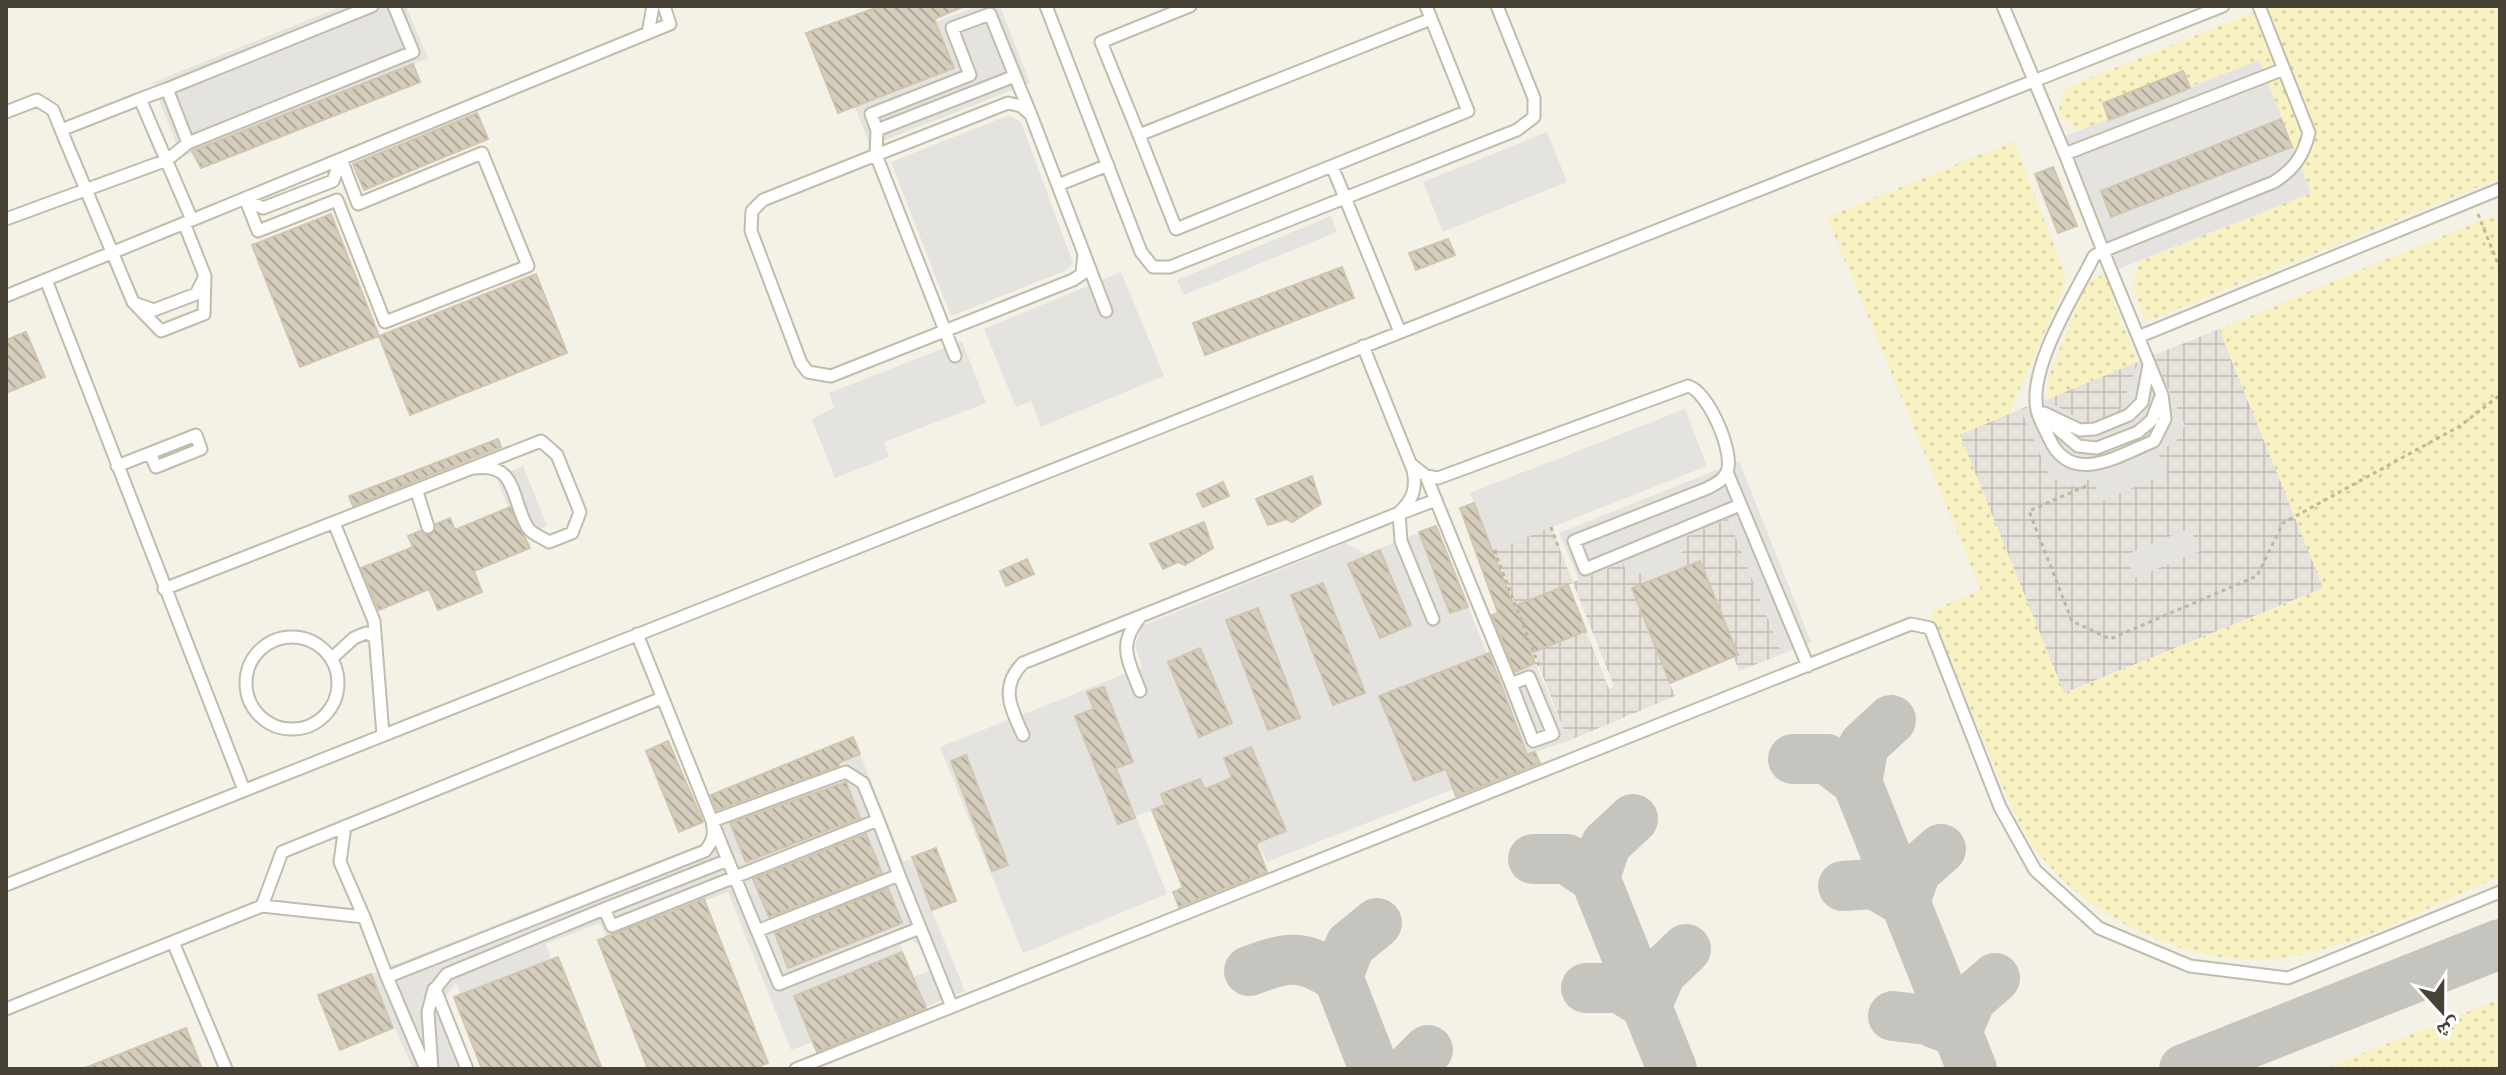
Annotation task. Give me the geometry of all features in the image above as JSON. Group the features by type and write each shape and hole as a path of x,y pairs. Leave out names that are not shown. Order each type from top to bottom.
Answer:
{"lane":[{"path":"61,130 372,6"},
{"path":"6,219 167,160 188,143 413,52 394,6"},
{"path":"648,33 653,6"},
{"path":"6,296 670,24 664,6"},
{"path":"1046,6 1141,252 1153,267 1170,267 1517,130 1534,117 1534,98 1497,6"},
{"path":"1190,6 1101,42 1176,229 1468,111 1426,6"},
{"path":"2003,6 2065,154 2103,251 2162,395 2165,419 2154,441 2094,466 2071,465 2055,450 2037,410 2037,379 2047,351 2094,256 2103,251 2274,182 2294,168 2309,133 2259,6"},
{"path":"6,885 2223,6"},
{"path":"955,356 876,155 877,130 871,114 970,75 952,28 990,14 1106,311"},
{"path":"1139,135 1431,19"},
{"path":"2065,154 2284,69"},
{"path":"877,130 1015,76"},
{"path":"167,89 188,143"},
{"path":"6,112 37,100 53,110 133,302 161,331 204,314 205,276 167,160 140,99"},
{"path":"1031,115 1021,106 1008,103 763,200 752,211 751,231 801,363 808,372 831,376 1073,280 1082,274 1084,253"},
{"path":"245,198 258,231 337,200 385,322 528,266 482,153 358,204 341,159"},
{"path":"245,198 263,208 333,181 341,159"},
{"path":"1058,185 1108,165"},
{"path":"1332,166 1400,332"},
{"path":"2138,337 2496,191"},
{"path":"133,302 154,310 196,294 205,276"},
{"path":"46,280 244,790"},
{"path":"1363,346 1411,464 1416,486 1411,501 1399,513 1401,541 1433,619"},
{"path":"2037,410 2080,430 2095,429 2129,415 2142,402 2150,365"},
{"path":"1426,476 1438,478 1688,386 1696,388 1707,398 1730,458 1727,472 1808,666"},
{"path":"2037,410 2078,446 2097,448 2138,432 2152,420 2162,395"},
{"path":"164,589 541,441 557,455 580,512 572,533 549,542 529,530 508,479 501,471 489,466 475,468"},
{"path":"117,466 150,453"},
{"path":"1411,464 1426,476 1533,741 1553,734 1529,677 1511,684"},
{"path":"1727,472 1708,488 1574,541 1585,569 1740,505"},
{"path":"417,492 428,527"},
{"path":"1023,735 1009,703 1007,689 1012,674 1023,663 1436,500"},
{"path":"334,523 374,621 383,735"},
{"path":"1140,691 1125,648 1128,632 1141,616"},
{"path":"796,1069 1911,624 1930,628 2000,807 2035,870 2099,928 2190,966 2288,978 2500,892"},
{"path":"331,659 354,638 366,633 375,637"},
{"path":"637,634 779,984 920,928"},
{"path":"283,637 301,637 318,645 331,659 338,685 333,702 321,718 306,726 276,726 261,717 249,701 246,674 252,659 267,643 283,637"},
{"path":"262,906 282,852 662,698"},
{"path":"712,821 846,772 863,783 952,1007"},
{"path":"604,909 612,926 878,820"},
{"path":"387,977 705,851 715,834 712,821"},
{"path":"345,826 340,862 429,1069"},
{"path":"429,1069 428,1012 435,989 447,974 728,860"},
{"path":"757,931 899,875"},
{"path":"6,1009 262,906 364,917"},
{"path":"173,942 226,1069"},
{"path":"435,989 467,1069"}],"path":[{"path":"2472,200 2500,269"},
{"path":"2086,486 2029,511 2072,621 2110,639 2257,576 2283,523 2460,426 2500,395"},
{"path":"1494,550 1539,668"}],"shaded area":[{"path":"342,6 406,6 428,58 182,157 152,83"},
{"path":"977,6 1000,6 1030,83 870,146 855,107 953,68 936,22"},
{"path":"2259,60 2311,193 2108,273 2055,140"},
{"path":"1009,115 1021,122 1073,263 1067,270 951,316 891,162"},
{"path":"1547,132 1567,182 1443,232 1423,182"},
{"path":"1331,216 1337,232 1184,295 1177,280"},
{"path":"1121,272 1164,376 1041,427 1031,401 1016,407 984,329"},
{"path":"2219,329 2324,588 2064,693 1959,434"},
{"path":"962,341 986,403 884,442 889,457 835,478 812,419 834,408 829,393"},
{"path":"2154,356 2185,426 2174,444 2157,450 2167,473 2102,501 2092,478 2071,486 2050,477 2021,410 2046,400 2089,424 2120,411 2138,362"},
{"path":"1685,409 1707,466 1494,550 1470,493"},
{"path":"1739,461 1811,642 1782,654 1728,518 1683,538 1687,549 1677,555 1681,567 1647,582 1642,573 1628,578 1623,562 1579,580 1559,533"},
{"path":"523,466 547,526 520,537 496,477"},
{"path":"1728,518 1782,654 1739,671 1699,561 1681,567 1676,555 1687,549 1682,538"},
{"path":"1436,526 1487,654 1411,683 1454,789 1267,862 1259,845 1249,849 1222,782 1205,789 1200,779 1161,794 1165,805 1136,816 1167,894 1023,953 940,747 1142,667 1135,646 1142,626 1346,543 1366,554"},
{"path":"1551,527 1573,582 1623,562 1642,572 1647,582 1632,589 1675,696 1568,741 1494,550","holes":["1573,583 1614,686 1609,689 1586,631 1554,644 1536,598"]},
{"path":"2190,528 2200,551 2135,578 2125,555"},
{"path":"1535,663 1568,741 1527,755 1496,677"},
{"path":"860,754 903,861 911,860 965,991 925,1007 913,977 932,970 921,946 910,940 901,943 902,952 795,996 813,1042 791,1050 728,892 606,937 600,923 546,944 551,960 461,995 456,983 445,998 473,1069 413,1069 371,974 708,841 721,811"}],"sand":[{"path":"2269,6 2500,6 2500,178 2145,322 2133,287 2139,261 2310,193 2258,60 2078,131 2058,113 2065,88"},
{"path":"2014,141 2067,280 2009,414 1960,435 2064,693 2323,588 2219,329 2493,215 2500,233 2500,876 2386,927 2326,949 2296,956 2235,959 2201,953 2136,930 2077,892 2052,869 2032,844 2008,799 1930,611 1981,590 1827,217"},
{"path":"2108,273 2115,307 2138,362 2046,400 2049,375 2087,281"},
{"path":"2500,999 2500,1069 2323,1069"}],"building":[{"path":"881,6 965,6 934,19 954,68 838,113 806,33"},
{"path":"413,64 420,82 201,168 192,151"},
{"path":"2183,71 2190,88 2109,120 2103,103"},
{"path":"477,113 488,139 364,190 353,164"},
{"path":"2281,119 2292,147 2111,217 2101,191"},
{"path":"2053,167 2077,226 2058,233 2035,174"},
{"path":"331,214 379,336 300,367 252,245"},
{"path":"1448,239 1455,255 1416,270 1409,253"},
{"path":"1342,267 1354,298 1205,355 1193,323"},
{"path":"536,274 567,353 410,415 379,336"},
{"path":"26,332 45,377 6,393 6,340"},
{"path":"498,439 501,447 353,506 349,496"},
{"path":"1312,476 1321,504 1292,522 1286,519 1268,525 1256,499"},
{"path":"1223,482 1229,496 1203,507 1197,494"},
{"path":"1474,503 1514,606 1568,585 1586,631 1531,653 1535,663 1515,672 1492,615 1498,613 1460,508"},
{"path":"510,507 530,548 474,571 482,592 438,610 429,589 379,610 361,568 413,547 408,536 420,531 431,535 436,524 450,518 455,530"},
{"path":"1204,522 1213,548 1185,565 1178,562 1163,569 1150,544"},
{"path":"1436,526 1468,607 1450,613 1419,532"},
{"path":"1380,550 1411,625 1380,638 1348,564"},
{"path":"1027,559 1034,574 1006,586 1000,571"},
{"path":"1700,561 1738,655 1670,683 1632,588"},
{"path":"1323,583 1365,693 1333,705 1291,595"},
{"path":"1258,608 1300,718 1268,730 1226,620"},
{"path":"1200,648 1232,723 1199,737 1168,662"},
{"path":"1489,653 1527,755 1535,752 1540,763 1456,796 1446,769 1414,781 1379,696"},
{"path":"1104,687 1133,762 1116,768 1135,818 1118,824 1075,716 1094,709 1087,692"},
{"path":"853,737 860,754 838,763 839,766 717,810 711,795"},
{"path":"668,741 703,822 679,832 646,751"},
{"path":"1251,747 1286,831 1256,843 1267,872 1179,907 1173,892 1183,888 1152,810 1165,805 1161,794 1200,779 1205,789 1232,778 1224,758"},
{"path":"966,755 1008,865 992,871 951,761"},
{"path":"846,782 860,818 746,862 730,823"},
{"path":"866,834 882,873 769,917 753,879"},
{"path":"936,848 956,901 932,910 912,857"},
{"path":"888,888 902,923 788,968 775,933"},
{"path":"704,899 768,1063 753,1069 648,1069 598,940"},
{"path":"902,952 926,1008 817,1052 794,996"},
{"path":"558,957 602,1069 482,1069 454,997"},
{"path":"371,974 393,1028 340,1050 318,995"},
{"path":"186,1028 202,1069 85,1069 85,1068"}],"taxiway":[{"path":"1793,759 1827,759 1857,782 1864,745 1891,720"},
{"path":"1857,782 1972,1069"},
{"path":"1533,859 1567,859 1595,878 1606,844 1633,819"},
{"path":"1843,886 1874,884 1905,902 1916,871 1941,849"},
{"path":"1595,878 1672,1069"},
{"path":"1249,971 1275,962 1295,960 1314,964 1338,977 1350,945 1377,923"},
{"path":"2184,1069 2500,944"},
{"path":"1586,988 1620,988 1647,1005 1661,973 1686,949"},
{"path":"1338,977 1374,1069"},
{"path":"1893,1016 1927,1020 1957,1032 1971,999 1995,978"},
{"path":"1409,1069 1428,1050"}]}
